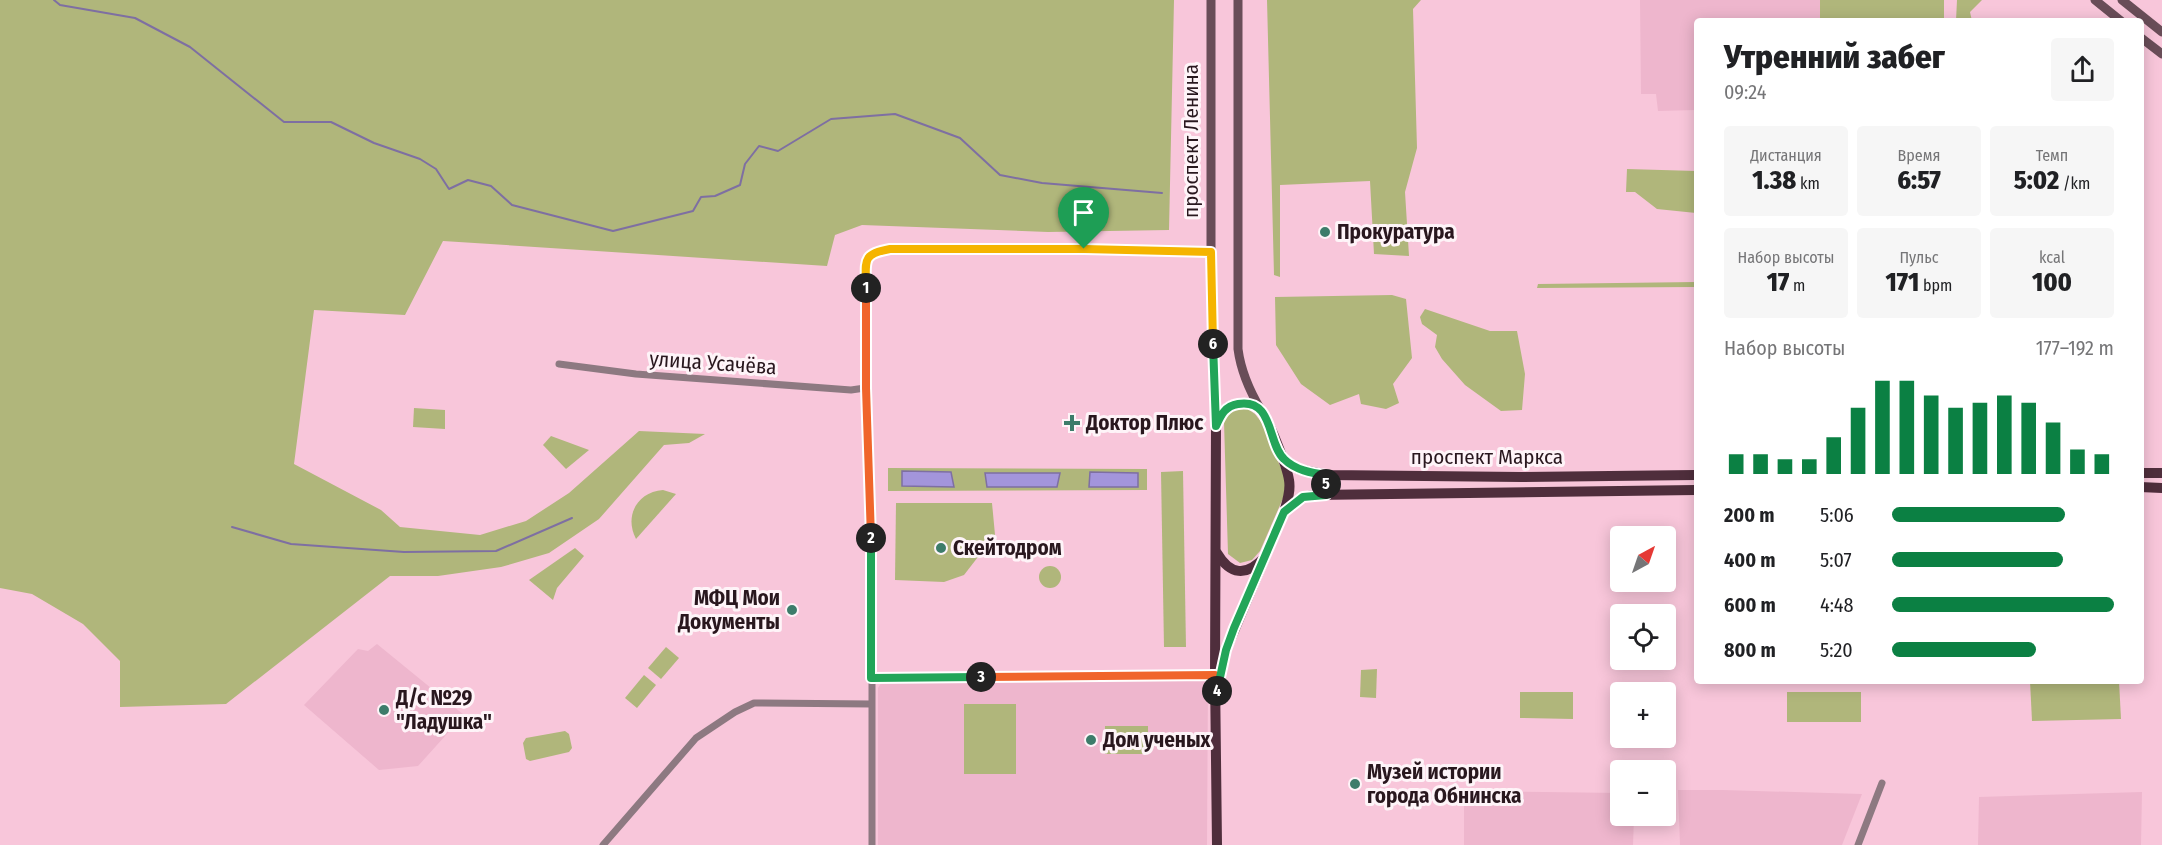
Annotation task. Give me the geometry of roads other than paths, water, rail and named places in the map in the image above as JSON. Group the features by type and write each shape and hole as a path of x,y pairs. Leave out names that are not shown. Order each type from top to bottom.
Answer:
{"main road":[{"name":"проспект Ленина","path":"1210,0 1211,252 1216,426"},
{"path":"1217,691 1226,650 1284,512 1288,500 1289,481 1265,416 1251,394 1242,373 1238,349 1238,0"},
{"path":"2095,0 2117,18"},
{"path":"2122,0 2162,32"},
{"path":"2144,40 2162,54"},
{"path":"1217,845 1216,426 1226,408 1238,404 1252,405 1265,416"},
{"name":"проспект Маркса","path":"1281,457 1298,469 1327,475 1521,477 1694,475"},
{"path":"2144,473 2162,473"},
{"path":"1326,495 1327,475"},
{"path":"2144,487 2162,488"},
{"name":"проспект Маркса","path":"1284,512 1303,497 1326,495 1694,490"},
{"path":"1217,553 1224,564 1243,571 1256,566 1266,556"}],"street":[{"path":"872,845 872,578 866,388 866,260 873,252 890,249 1211,252"},
{"name":"улица Усачёва","path":"559,364 636,374 851,390 866,388"},
{"path":"871,678 1215,675"},
{"path":"603,845 696,738 735,712 754,703 871,704"},
{"path":"1858,845 1882,783"}],"waterway":[{"path":"54,0 60,5 135,18 190,47 284,122 331,122 374,143 420,159 436,169 449,189 468,180 491,186 512,205 613,231 693,211 701,197 715,196 740,185 745,164 759,146 778,151 831,119 895,114 960,138 1000,175 1042,183 1162,193"},
{"path":"232,527 291,544 404,552 496,551 572,518"}],"place":[{"name":"Прокуратура","path":"1325,232"},
{"name":"Доктор Плюс","path":"1072,423"},
{"name":"Скейтодром","path":"941,548"},
{"name":"МФЦ Мои Документы","path":"792,610"},
{"name":"Д/с №29 \"Ладушка\"","path":"384,710"},
{"name":"Дом ученых","path":"1091,740"},
{"name":"Музей истории города Обнинска","path":"1355,784"}]}
